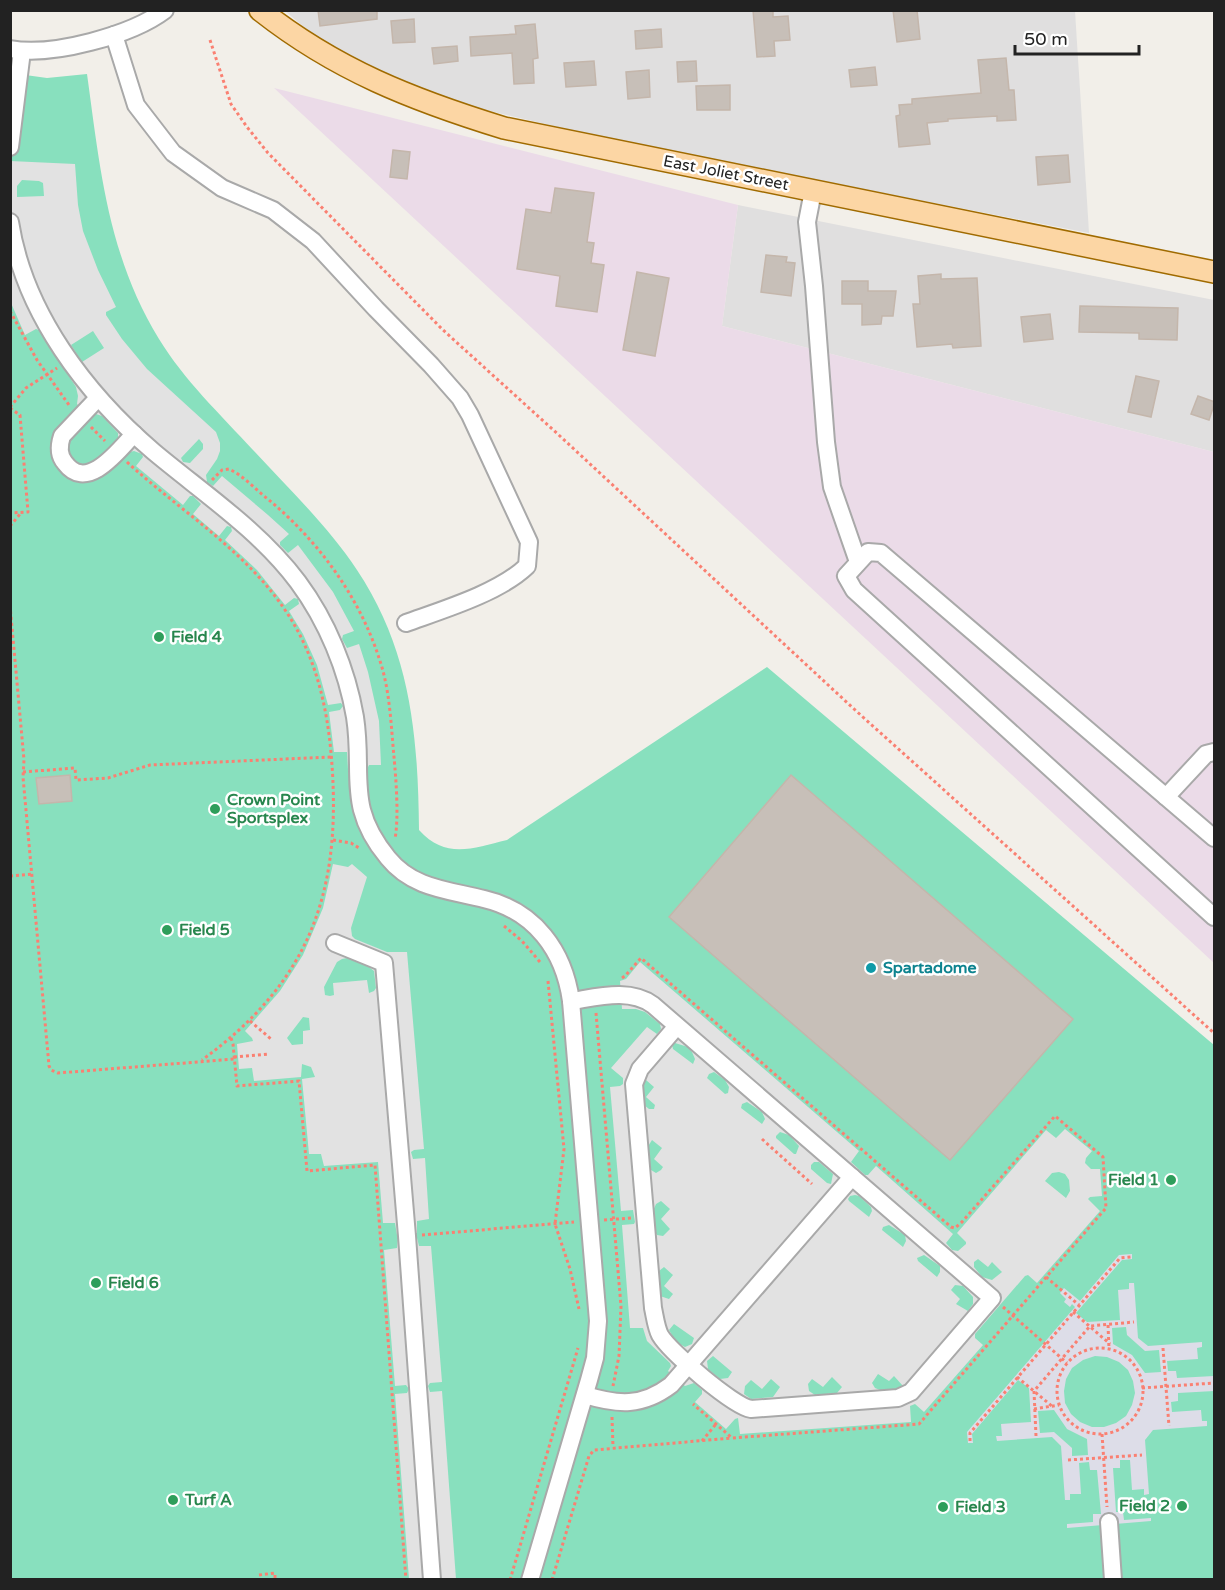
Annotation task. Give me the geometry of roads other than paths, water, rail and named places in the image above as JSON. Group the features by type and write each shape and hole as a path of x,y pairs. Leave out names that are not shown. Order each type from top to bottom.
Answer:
{"main road":[{"name":"East Joliet Street","path":"260,10 333,60 394,91 504,128 1215,272"}],"street":[{"path":"10,147 16,50 61,48 114,35 157,16 165,10"},
{"path":"114,35 136,105 173,153 222,188 273,210 313,241 437,372 460,398 470,415 529,542 527,566 511,579 450,607 406,623"},
{"path":"813,191 807,222 826,442 832,487 858,562"},
{"path":"10,222 28,285 41,312 69,360 98,398 134,434 282,561 315,608 340,660 353,709 357,747 358,798 362,812 369,829 388,858 421,884 437,890 500,903 530,921 548,941 563,964 572,1001 598,1321 595,1358 530,1580"},
{"path":"98,398 62,436 59,448 67,466 80,472 94,471 105,464 134,434"},
{"path":"1215,838 881,553 868,552 846,576 854,590 1215,917"},
{"path":"1166,797 1206,754 1215,752"},
{"path":"335,943 384,963 432,1580"},
{"path":"572,1001 626,995 637,996 653,1005 992,1298 911,1392 897,1398 743,1408 667,1345 657,1326 652,1308 634,1084 640,1069 677,1026"},
{"path":"585,1395 612,1403 631,1403 663,1391 689,1365 852,1177"},
{"path":"1108,1522 1113,1580"}],"place":[{"name":"Field 4","path":"159,637"},
{"name":"Crown Point Sportsplex","path":"215,809"},
{"name":"Field 5","path":"167,930"},
{"name":"Spartadome","path":"871,968"},
{"name":"Field 1","path":"1171,1180"},
{"name":"Field 6","path":"96,1283"},
{"name":"Turf A","path":"173,1500"},
{"name":"Field 2","path":"1182,1506"},
{"name":"Field 3","path":"943,1507"}]}
